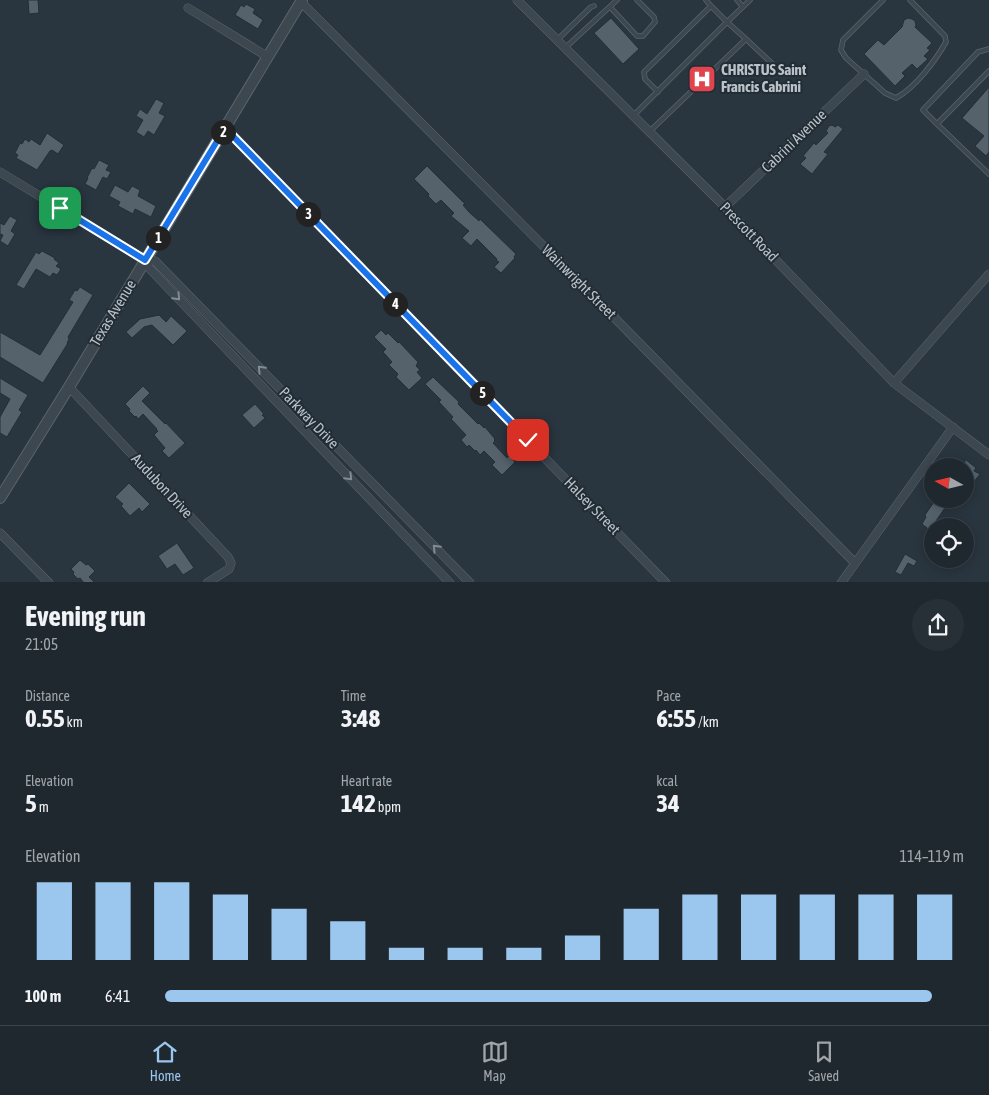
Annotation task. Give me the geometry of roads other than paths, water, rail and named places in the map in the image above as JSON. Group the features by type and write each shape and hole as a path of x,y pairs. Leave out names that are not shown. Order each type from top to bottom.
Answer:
{"street":[{"name":"Prescott Road","path":"517,0 725,207 894,382 989,455"},
{"name":"Texas Avenue","path":"0,498 302,1"},
{"name":"Wainwright Street","path":"302,1 855,563"},
{"path":"188,8 268,56"},
{"name":"Cabrini Avenue","path":"725,207 864,74"},
{"name":"Halsey Street","path":"225,128 666,582"},
{"name":"Parkway Drive","path":"0,172 145,260 155,261 470,582"},
{"name":"Parkway Drive","path":"145,260 149,268 450,582"},
{"path":"894,382 989,274"},
{"name":"Audubon Drive","path":"69,387 228,556 231,563 229,569 207,582"},
{"path":"841,582 953,427"},
{"path":"0,533 49,582"}],"lane":[{"path":"565,48 617,0"},
{"path":"610,7 637,36 643,36 655,22 654,17 637,0"},
{"path":"706,0 780,72"},
{"path":"737,0 743,7"},
{"path":"633,116 750,0"},
{"path":"883,0 843,40 841,50 846,58 885,93 896,98 904,93 936,60 946,42 946,36 910,0"},
{"path":"557,40 593,6"},
{"path":"658,92 645,79 644,72 711,6"},
{"path":"649,132 746,39"},
{"path":"989,49 978,52 923,110 989,174"},
{"path":"937,124 989,71"}],"place":[{"name":"CHRISTUS Saint Francis Cabrini","path":"702,79"}]}
